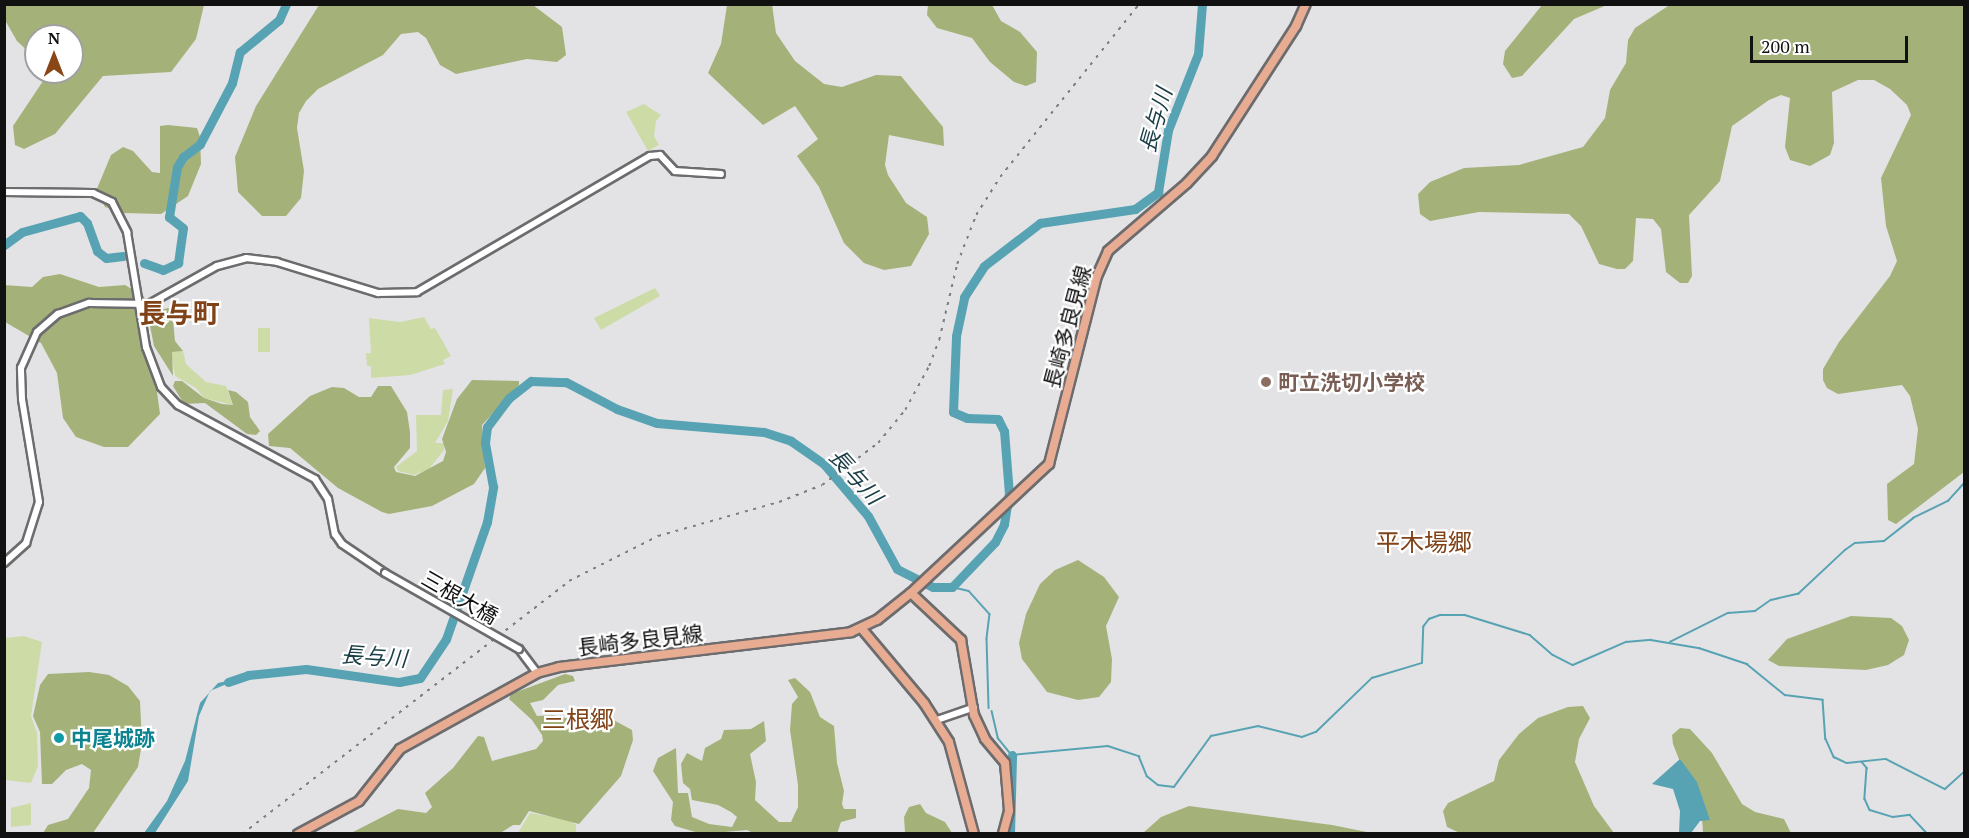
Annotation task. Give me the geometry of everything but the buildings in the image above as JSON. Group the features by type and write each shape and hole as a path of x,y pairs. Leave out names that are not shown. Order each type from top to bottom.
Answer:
{"main road":[{"name":"長崎多良見線","path":"298,834 359,801 400,749 537,673 559,667 862,629 913,591 1014,501 1049,464 1097,276 1108,251 1187,183 1212,156 1290,36 1306,4"},
{"path":"913,591 961,640 974,707 985,739 1005,763 1009,811 1003,834"},
{"path":"862,629 937,720 949,741 974,834"}],"street":[{"path":"4,563 26,543 37,516 39,492 20,380 31,342 48,321 71,307 100,302 139,305 157,301 217,266 257,257 378,293 417,292 651,156 660,155 675,171 721,174"},
{"name":"三根大橋","path":"4,192 93,193 111,202 126,232 154,377 168,396 315,479 328,499 335,534 342,544 385,573 519,649 537,673"},
{"path":"937,720 974,707"}],"green space":[{"path":"5,4 204,4 196,39 171,72 103,76 55,134 24,149 15,145 13,126 41,84 84,84 84,24 24,24 24,48 17,41 6,22"},
{"path":"772,4 776,33 795,61 824,84 842,87 876,75 901,76 943,127 944,146 889,135 885,165 888,175 906,203 927,217 929,234 911,266 884,270 864,263 844,243 819,187 797,156 818,139 795,106 763,125 708,73 721,44 727,5"},
{"path":"1671,4 1964,5 1964,472 1896,524 1888,520 1887,484 1914,464 1918,429 1910,396 1902,385 1838,394 1827,388 1823,380 1823,369 1839,342 1890,276 1897,261 1886,226 1881,178 1911,115 1907,105 1890,89 1874,80 1858,80 1832,92 1834,143 1830,155 1810,166 1790,160 1785,147 1790,98 1781,95 1769,100 1732,126 1720,181 1689,215 1692,276 1688,283 1680,283 1666,272 1661,229 1653,219 1636,218 1633,261 1625,269 1617,269 1599,264 1581,226 1569,214 1479,212 1430,221 1420,214 1418,194 1430,182 1464,168 1519,165 1583,147 1605,118 1610,90 1626,63 1628,40 1635,28"},
{"path":"319,5 533,5 562,27 566,55 557,62 527,59 456,74 440,65 426,38 418,32 401,34 383,55 318,89 306,101 299,113 297,128 304,171 301,198 286,216 262,216 238,192 235,157 256,106"},
{"path":"928,5 992,5 1001,21 1020,32 1037,52 1036,82 1026,86 1014,82 990,62 972,38 937,28 927,15"},
{"path":"1542,5 1607,5 1574,19 1522,76 1512,78 1503,64 1505,51"},
{"path":"644,104 661,115 656,121 654,136 659,145 648,151 626,112"},
{"path":"160,126 197,128 200,137 201,164 188,196 161,214 123,213 105,207 96,191 111,155 123,147 133,151 152,172 160,173"},
{"path":"60,274 99,287 125,285 144,296 160,414 128,447 104,447 76,437 63,418 57,373 41,343 5,322 4,285 32,287 43,277"},
{"path":"655,288 660,296 601,330 594,318"},
{"path":"168,308 172,310 175,341 183,351 172,352 173,376 154,346 150,326 153,312"},
{"path":"424,317 431,329 435,328 451,356 443,360 445,364 410,375 371,378 371,366 367,366 366,353 371,353 369,318 400,322"},
{"path":"258,328 270,328 270,352 258,352"},
{"path":"183,351 186,364 206,382 226,386 233,405 204,398 196,388 175,376 171,352"},
{"path":"472,380 519,381 519,385 482,425 485,468 474,484 432,506 389,514 382,512 338,488 290,448 269,446 268,434 310,396 332,387 344,388 359,397 371,397 378,386 391,386 407,412 410,432 410,448 394,467 396,472 415,476 443,461 446,452 442,439 457,399"},
{"path":"175,381 182,381 204,398 222,404 233,405 228,390 236,392 248,402 250,417 260,431 256,435 247,434 205,403 184,404 173,386"},
{"path":"453,389 448,421 435,443 444,443 444,450 429,469 414,475 398,471 396,467 417,451 416,415 441,415 443,390"},
{"path":"1078,560 1104,577 1119,597 1106,626 1112,659 1111,682 1099,697 1078,700 1047,692 1022,659 1019,643 1026,614 1040,584 1055,570"},
{"path":"1851,616 1891,618 1902,626 1909,640 1904,655 1888,665 1866,670 1779,666 1768,660 1787,639"},
{"path":"24,636 42,642 31,716 37,733 38,766 31,783 5,780 5,638"},
{"path":"89,672 109,675 128,686 140,701 142,743 138,767 93,833 43,833 48,825 68,819 89,788 91,770 82,764 66,770 52,784 42,784 40,732 33,716 40,685 48,674"},
{"path":"565,674 573,676 575,681 558,685 543,700 530,703 537,716 553,715 577,721 584,717 608,717 632,730 633,740 621,776 579,824 529,811 520,825 513,825 502,832 351,833 398,809 426,813 432,807 425,793 453,768 478,736 484,737 492,761 536,749 543,741 542,735 532,720 509,699 511,694"},
{"path":"795,678 810,692 820,717 834,726 837,763 844,791 842,804 844,809 856,809 856,818 841,822 837,834 755,834 747,830 702,834 675,826 671,820 673,802 653,771 658,758 676,748 678,793 688,793 692,817 709,824 732,827 737,817 731,812 718,805 692,800 690,789 683,783 681,764 687,753 702,761 705,748 721,739 724,730 751,729 764,721 766,741 750,754 756,782 755,800 779,822 791,822 798,807 798,785 790,730 792,704 798,697 788,680"},
{"path":"1583,706 1590,718 1579,739 1575,762 1594,806 1614,833 1462,834 1447,827 1443,811 1448,803 1494,781 1499,760 1519,734 1538,718 1568,707"},
{"path":"1680,728 1690,729 1712,753 1742,804 1755,812 1784,819 1791,833 1703,833 1702,818 1673,744 1672,735"},
{"path":"31,803 31,825 11,827 11,808"},
{"path":"920,804 926,813 945,822 952,833 905,833 904,817 909,807"},
{"path":"1189,806 1332,825 1372,833 1143,833 1161,817"},
{"path":"530,813 569,820 576,825 576,833 518,833"}],"water":[{"path":"241,678 211,690 218,683"},
{"path":"209,693 199,716 188,781 155,833 144,833 167,801 185,761 200,703"},
{"path":"1680,759 1697,782 1710,820 1700,821 1691,833 1679,833 1680,811 1673,789 1652,784"}],"waterway":[{"path":"144,263 163,270 178,263 183,228 169,217 177,167 183,157 200,144 232,83 240,52 279,20 286,4"},
{"name":"長与川","path":"228,682 248,675 306,669 399,682 420,678 446,639 487,522 493,487 485,443 487,427 509,398 531,381 566,382 617,409 657,423 764,432 791,441 824,464 868,516 897,569 933,587 952,587 995,542 1004,524 1009,494 1004,431 998,419 967,418 953,412 956,336 964,297 984,266 1040,223 1135,209 1158,192 1168,130 1198,54 1202,4"},
{"path":"4,245 22,232 80,216 87,223 97,251 106,258 123,256"},
{"path":"1670,642 1728,613 1755,611 1771,600 1798,594 1855,543 1884,541 1913,518 1948,501 1964,483"},
{"path":"952,587 969,591 990,614 987,639 989,708"},
{"path":"992,711 998,738 1012,755 1108,746 1139,756 1147,776 1158,785 1174,787 1211,736 1258,726 1302,737 1316,732 1372,678 1422,663 1423,627 1429,619 1440,615 1465,615 1530,635 1553,655 1573,665 1626,642 1651,640 1699,648 1747,664 1785,695 1823,700 1826,739 1834,757 1847,763 1886,759 1945,789 1964,772"},
{"path":"1010,834 1012,755"},
{"path":"1862,762 1867,768 1865,799 1870,810 1893,817 1910,815 1928,834"}],"railway":[{"path":"242,834 569,581 658,536 779,502 822,485 878,443 905,410 929,366 939,340 957,264 976,215 1000,177 1139,4"}],"place":[{"name":"町立洗切小学校","path":"1266,382"},
{"name":"中尾城跡","path":"59,738"}],"district":[{"name":"長与町","path":"179,314"},
{"name":"平木場郷","path":"1424,543"},
{"name":"三根郷","path":"578,720"}]}
